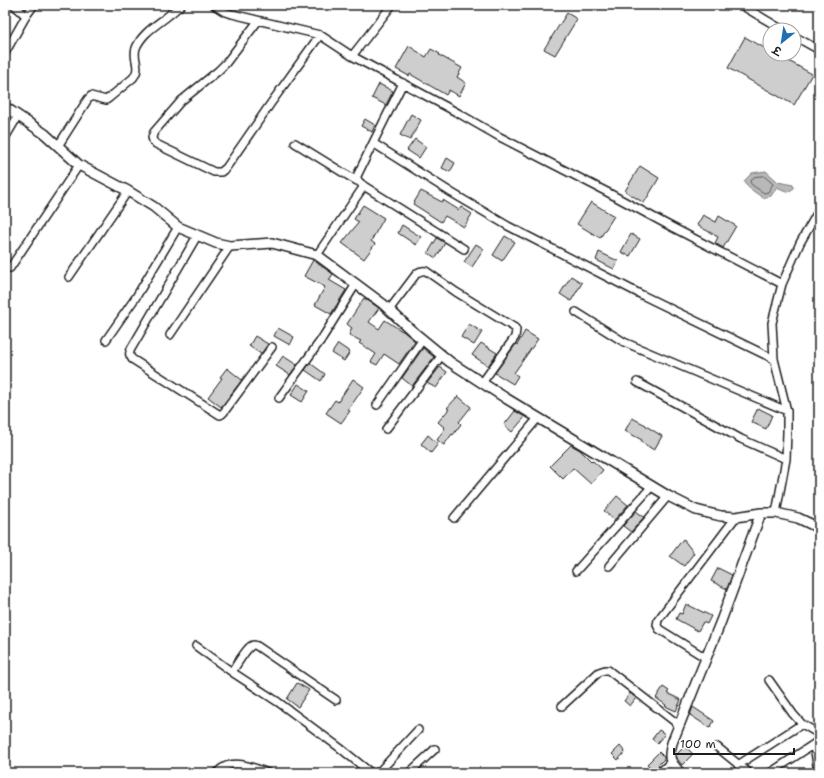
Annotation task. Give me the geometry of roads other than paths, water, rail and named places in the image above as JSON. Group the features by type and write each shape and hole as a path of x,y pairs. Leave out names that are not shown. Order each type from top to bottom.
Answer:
{"street":[{"path":"14,5 26,16"},
{"path":"5,53 34,5"},
{"path":"58,146 88,99 92,96 106,100 133,78 137,70 135,56 139,42 145,35 181,5"},
{"path":"214,5 225,12 320,35 352,56 511,143 782,284"},
{"path":"352,56 392,5"},
{"path":"741,5 770,22"},
{"path":"258,21 218,71 181,101 154,132 152,137 156,144 214,172 221,172 226,168 320,35"},
{"path":"802,40 819,50"},
{"path":"358,181 357,176 403,83"},
{"path":"5,107 45,134 79,165 128,190 154,207 178,227 216,243 230,246 272,243 317,255 390,310 450,362 538,418 668,496 696,510 721,516 736,517 761,513 776,513 798,518 819,528"},
{"path":"5,138 18,116"},
{"path":"295,143 358,181 464,249"},
{"path":"373,143 452,193 508,226 642,295 774,359"},
{"path":"10,268 79,165"},
{"path":"317,255 364,186"},
{"path":"69,277 128,190"},
{"path":"776,513 786,459 788,432 787,411 774,359 772,323 782,284 800,243 819,210"},
{"path":"106,340 136,297 178,227"},
{"path":"197,236 129,352 132,359 220,415 224,412 272,347"},
{"path":"170,335 230,246"},
{"path":"390,310 417,273 423,270 515,328 515,337 482,383"},
{"path":"279,398 321,340 356,284"},
{"path":"576,312 624,342 787,411"},
{"path":"377,404 423,339"},
{"path":"386,429 442,356"},
{"path":"637,382 742,439 786,459"},
{"path":"454,518 538,418"},
{"path":"576,571 652,486"},
{"path":"608,566 668,496"},
{"path":"680,773 671,762 671,750 679,725 721,621 761,513"},
{"path":"706,658 659,629 657,625 658,620 736,517"},
{"path":"232,672 251,646 254,645 336,700"},
{"path":"196,646 278,702 371,773"},
{"path":"562,706 599,672 608,670 679,725"},
{"path":"769,680 793,714 802,724 819,734"},
{"path":"738,765 802,724"},
{"path":"378,773 418,730"},
{"path":"770,773 816,741 818,773"},
{"path":"717,747 749,773"},
{"path":"408,773 435,749"},
{"path":"659,773 671,762"},
{"path":"217,773 226,765 249,765 268,773"}],"water":[{"path":"766,171 778,182 793,185 794,188 788,192 777,187 771,196 763,198 749,188 744,181 752,173"}]}
